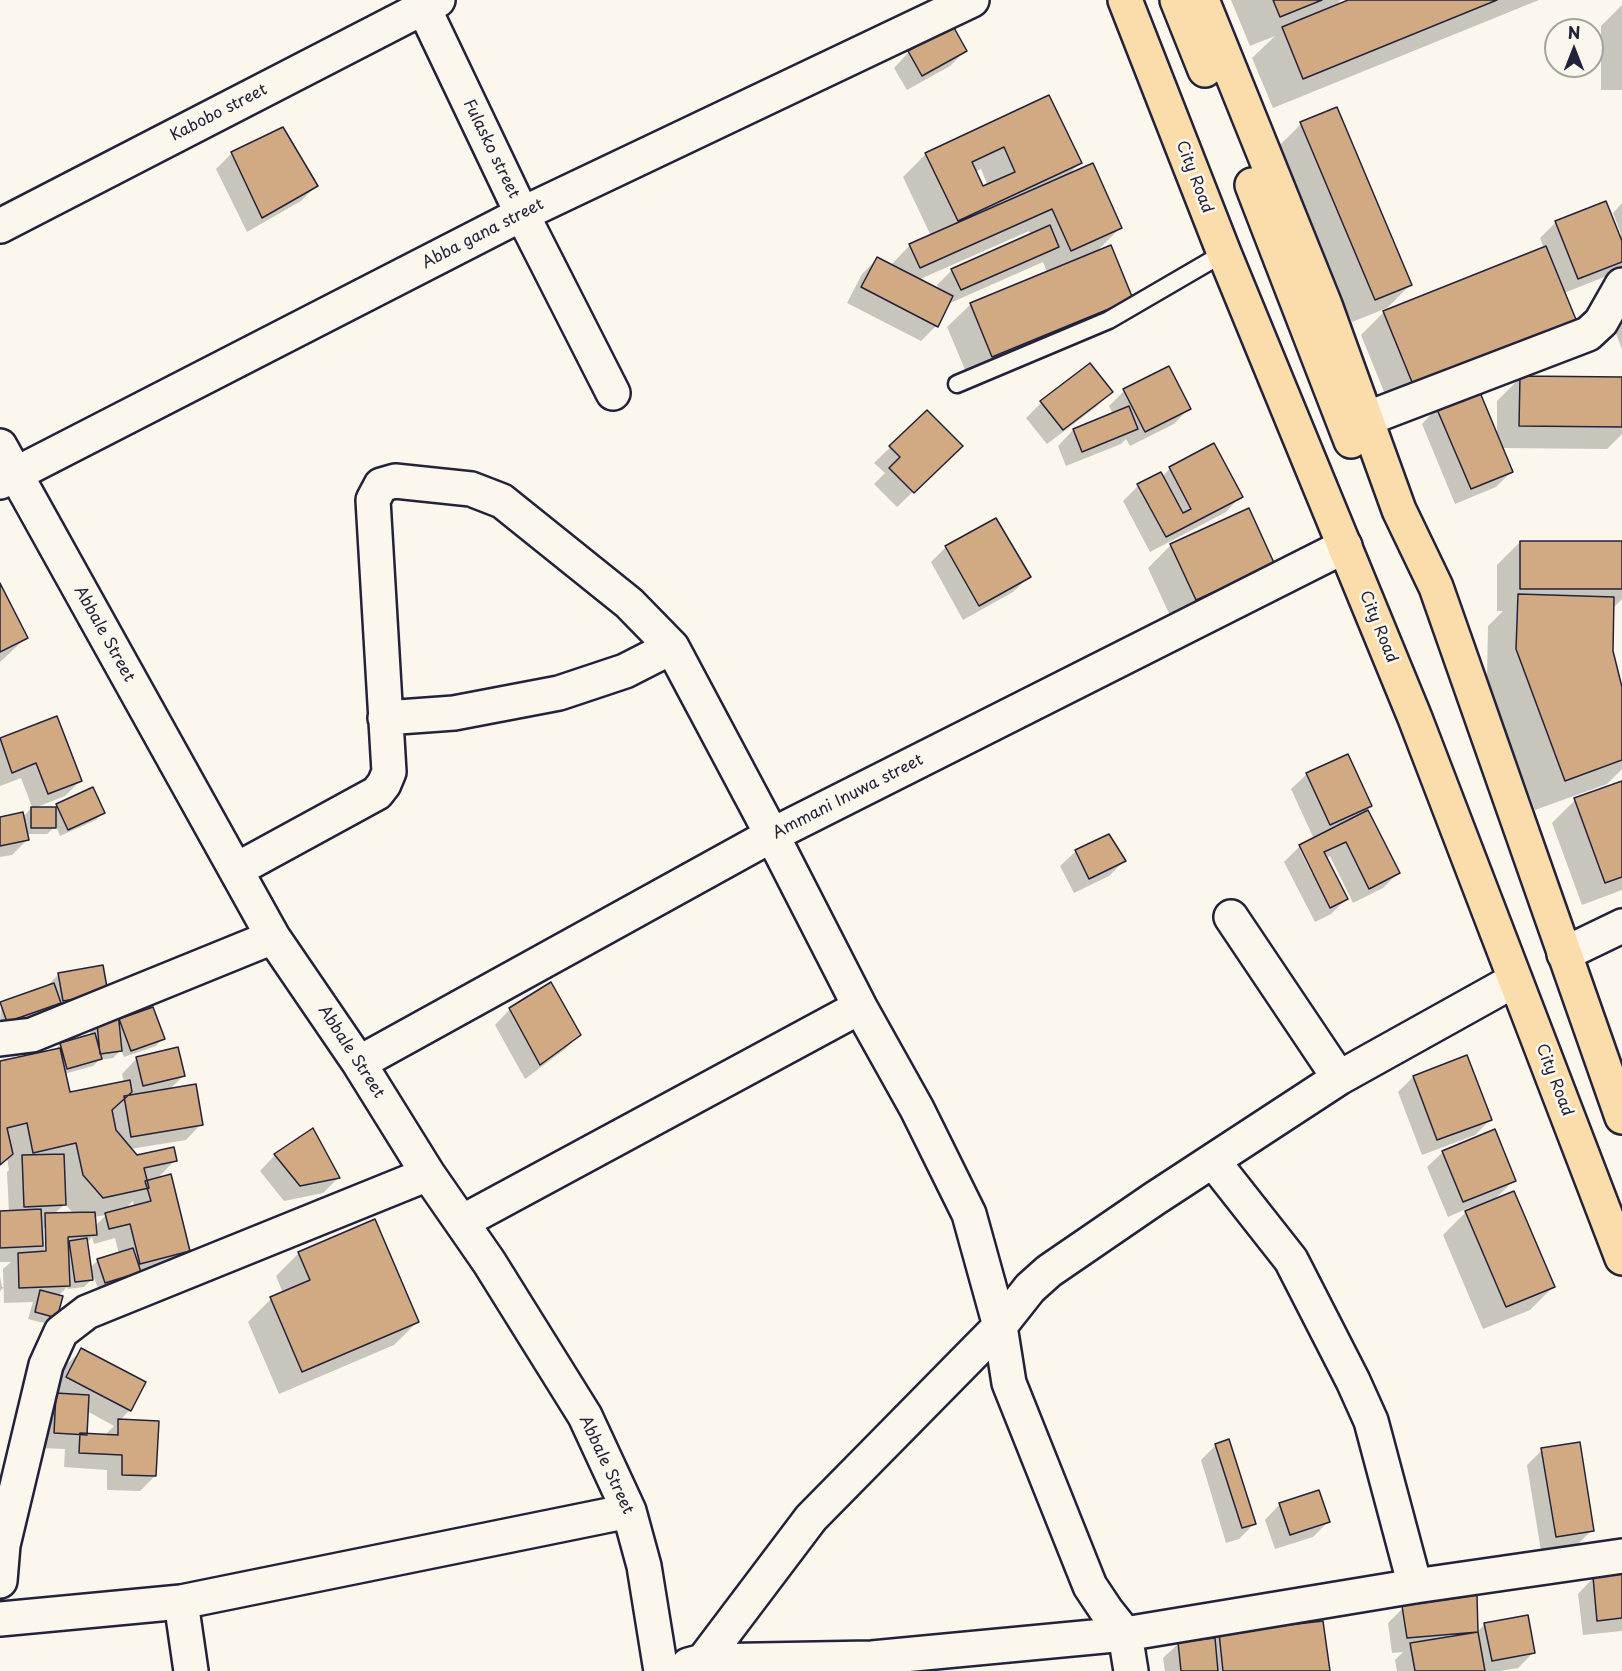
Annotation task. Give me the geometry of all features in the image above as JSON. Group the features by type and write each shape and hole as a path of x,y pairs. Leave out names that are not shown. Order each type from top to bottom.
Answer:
{"highway":[{"name":"City Road","path":"1125,0 1224,253 1415,718 1622,1258"},
{"path":"1177,0 1369,483 1399,510"},
{"path":"1202,0 1325,305 1399,510 1436,587 1622,1117"}],"street":[{"name":"Abba gana street","path":"5,467 522,214 972,0"},
{"name":"Fulasko street","path":"427,2 522,214 613,393"},
{"name":"Kabobo street","path":"0,226 427,2"},
{"path":"1366,419 1588,334 1601,322 1622,285"},
{"name":"Abbale Street","path":"5,467 273,937 359,1063 428,1174 489,1262 585,1416 629,1511 644,1566 662,1671"},
{"path":"236,870 377,793 389,772 373,500 381,485 395,480 471,489 502,501 629,603 672,647 860,1007 917,1109 969,1214 1000,1326 1009,1383 1090,1586 1125,1634 1131,1671"},
{"name":"Ammani Inuwa street","path":"359,1063 772,835 1345,546"},
{"path":"385,718 454,713 559,693 625,671 672,647"},
{"path":"1231,917 1339,1078"},
{"path":"1564,954 1622,926"},
{"path":"0,1039 32,1035 273,937"},
{"path":"703,1662 811,1518 1000,1326 1030,1288 1049,1271 1339,1078 1515,980"},
{"path":"462,1222 860,1007"},
{"path":"1213,1161 1291,1260 1353,1381 1371,1421 1415,1586"},
{"path":"0,1581 3,1545 46,1365 61,1332 87,1312 428,1174"},
{"path":"0,1619 181,1602 629,1511"},
{"path":"662,1671 703,1662 872,1658 1125,1634 1415,1586 1622,1556"},
{"path":"181,1602 191,1671"}],"lane":[{"path":"957,384 1109,320 1224,253"}],"building":[{"path":"1273,0 1322,0 1280,17"},
{"path":"1348,0 1497,0 1303,79 1282,27"},
{"path":"953,26 967,51 922,76 908,51"},
{"path":"1049,95 1082,163 958,221 925,153","holes":["1004,147 1015,172 983,186 972,162"]},
{"path":"1337,107 1412,285 1375,300 1300,122"},
{"path":"283,127 318,186 262,218 231,152"},
{"path":"1093,163 1122,228 1071,251 1052,209 920,268 909,244"},
{"path":"1606,201 1622,241 1622,262 1578,279 1555,221"},
{"path":"1050,225 1059,247 961,290 951,269"},
{"path":"1111,245 1133,299 992,357 970,303"},
{"path":"1546,246 1577,322 1414,387 1383,311"},
{"path":"877,257 953,296 938,327 861,287"},
{"path":"1090,363 1113,392 1063,430 1040,401"},
{"path":"1169,366 1191,409 1145,432 1123,389"},
{"path":"1520,376 1622,377 1622,427 1519,426"},
{"path":"1479,390 1513,472 1471,489 1436,407"},
{"path":"1129,406 1138,429 1082,452 1073,429"},
{"path":"927,410 963,446 914,493 889,468 900,457 889,446"},
{"path":"1214,443 1243,497 1166,537 1137,484 1161,472 1183,513 1191,509 1169,467"},
{"path":"1249,508 1275,565 1196,600 1170,544"},
{"path":"996,518 1031,577 979,606 945,546"},
{"path":"1520,541 1622,541 1622,589 1520,589"},
{"path":"0,583 28,638 0,652"},
{"path":"1518,594 1614,597 1613,651 1622,687 1622,760 1565,781 1516,649"},
{"path":"57,716 82,781 48,794 36,763 12,773 0,738"},
{"path":"1348,754 1372,806 1330,825 1306,773"},
{"path":"1622,781 1622,877 1605,883 1574,798"},
{"path":"93,787 105,813 68,830 56,804"},
{"path":"31,807 56,807 56,828 31,828"},
{"path":"1368,810 1400,873 1369,889 1346,842 1324,852 1348,899 1330,908 1299,845"},
{"path":"23,812 29,840 0,846 0,817"},
{"path":"1109,834 1126,861 1089,879 1075,850"},
{"path":"103,965 108,993 63,1001 58,973"},
{"path":"551,982 581,1035 540,1065 509,1008"},
{"path":"54,983 61,1003 7,1022 0,1002"},
{"path":"153,1007 165,1039 131,1051 119,1019"},
{"path":"118,1012 122,1051 100,1054 96,1014"},
{"path":"95,1033 102,1059 67,1069 60,1043"},
{"path":"178,1047 185,1076 143,1086 136,1057"},
{"path":"60,1048 70,1092 130,1080 132,1092 112,1110 116,1130 137,1155 174,1147 177,1161 144,1168 149,1188 103,1198 83,1175 76,1143 33,1153 27,1123 7,1128 13,1154 0,1165 0,1061"},
{"path":"1467,1055 1492,1120 1437,1140 1413,1076"},
{"path":"196,1084 203,1125 131,1137 124,1096"},
{"path":"313,1128 340,1178 300,1186 274,1154"},
{"path":"1495,1129 1516,1181 1463,1202 1442,1151"},
{"path":"64,1154 66,1205 24,1207 22,1155"},
{"path":"171,1174 190,1251 140,1264 130,1224 109,1229 105,1213 151,1201 145,1181"},
{"path":"1514,1191 1555,1287 1506,1307 1465,1211"},
{"path":"41,1209 43,1246 0,1248 0,1211"},
{"path":"95,1212 97,1235 68,1237 70,1286 19,1288 18,1253 46,1251 45,1213"},
{"path":"375,1219 419,1322 302,1372 270,1297 310,1280 298,1252"},
{"path":"87,1238 93,1280 75,1282 69,1241"},
{"path":"133,1248 141,1272 105,1283 97,1259"},
{"path":"40,1290 63,1296 57,1318 35,1312"},
{"path":"81,1348 146,1382 131,1411 66,1377"},
{"path":"56,1393 89,1395 87,1435 54,1433"},
{"path":"118,1419 159,1421 156,1476 122,1475 122,1455 79,1453 80,1433 118,1435"},
{"path":"1229,1439 1256,1524 1242,1528 1215,1444"},
{"path":"1580,1442 1594,1531 1556,1537 1541,1448"},
{"path":"1319,1490 1330,1522 1290,1535 1279,1503"},
{"path":"1622,1573 1622,1618 1597,1621 1593,1577"},
{"path":"1477,1595 1478,1632 1407,1638 1402,1606"},
{"path":"1528,1615 1535,1653 1492,1661 1484,1623"},
{"path":"1323,1621 1330,1671 1223,1671 1219,1633"},
{"path":"1478,1632 1485,1671 1415,1671 1410,1643"},
{"path":"1215,1638 1218,1671 1181,1671 1178,1642"}]}
